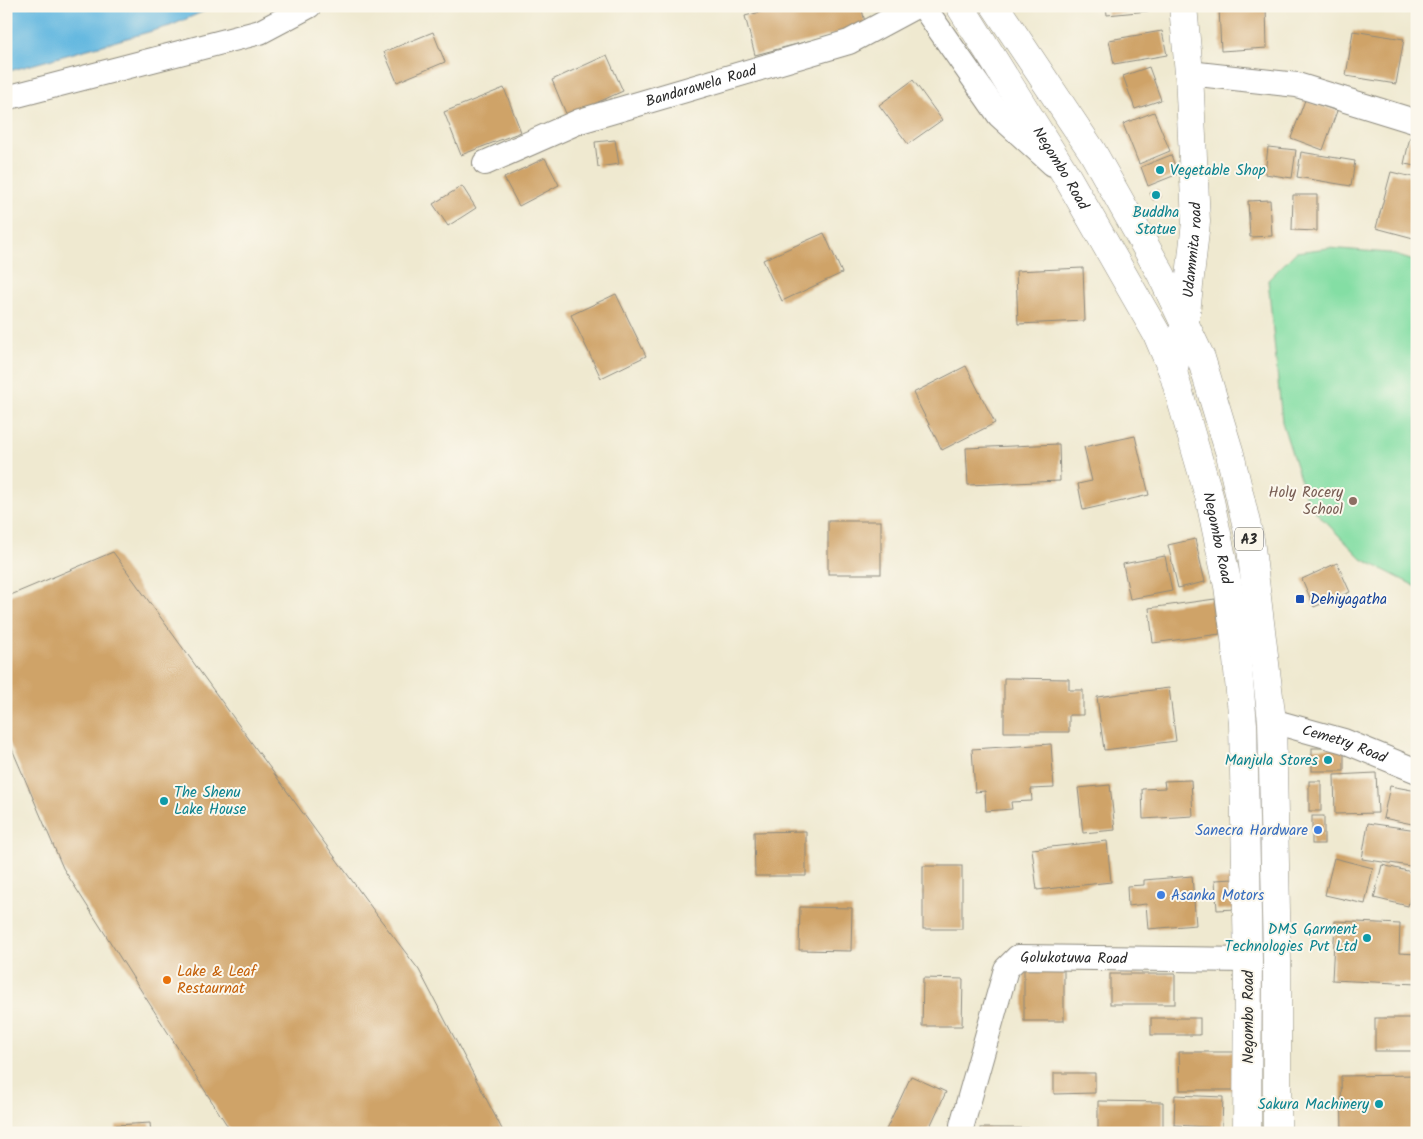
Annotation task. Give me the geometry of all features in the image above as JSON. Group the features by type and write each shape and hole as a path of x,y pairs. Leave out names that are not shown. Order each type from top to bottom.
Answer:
{"main road":[{"name":"Negombo Road","path":"960,6 1066,175 1157,334 1173,372 1209,496 1220,544 1235,638 1243,724 1248,960 1247,1133"},
{"name":"Negombo Road","path":"995,6 1092,151 1162,274 1201,358 1220,419 1250,540 1272,721 1277,960 1277,1133"},
{"name":"Udammita road","path":"1173,372 1185,322 1196,222 1189,73 1183,6"}],"street":[{"path":"6,98 260,32 309,6"},
{"name":"Bandarawela Road","path":"484,163 580,121 849,42 916,6"},
{"path":"923,6 999,116 1066,175"},
{"path":"1189,73 1297,85 1417,122"},
{"name":"Cemetry Road","path":"1272,721 1344,741 1417,771"},
{"name":"Golukotuwa Road","path":"962,1125 1006,969 1018,957 1248,960"}],"green space":[{"name":"Holy Rocery School","path":"1328,248 1389,253 1417,262 1417,587 1362,559 1308,504 1282,422 1268,280 1296,252"}],"water":[{"path":"6,6 216,6 170,26 6,72"}],"building":[{"path":"783,6 861,6 866,26 755,55 745,16"},
{"path":"1106,6 1147,6 1148,11 1107,15"},
{"path":"1266,6 1267,48 1221,51 1219,7"},
{"path":"1162,31 1167,55 1114,64 1109,40"},
{"path":"1353,31 1404,39 1396,84 1346,76"},
{"path":"433,32 445,62 397,82 384,52"},
{"path":"607,55 623,91 567,116 552,80"},
{"path":"1149,67 1161,100 1135,109 1123,76"},
{"path":"913,80 942,120 908,144 879,105"},
{"path":"504,88 521,132 461,155 444,112"},
{"path":"1305,100 1337,111 1323,150 1291,138"},
{"path":"1154,112 1170,151 1139,164 1123,124"},
{"path":"1410,137 1417,139 1417,166 1404,164"},
{"path":"615,140 619,164 598,167 595,142"},
{"path":"1268,147 1296,150 1292,178 1265,174"},
{"path":"1301,152 1355,161 1351,186 1297,177"},
{"name":"Vegetable Shop","path":"1171,155 1178,174 1148,186 1141,167"},
{"path":"545,158 559,185 519,206 504,178"},
{"path":"1391,172 1417,178 1417,239 1376,228"},
{"path":"462,186 476,208 448,226 433,204"},
{"name":"Buddha Statue","path":"1158,190 1161,197 1153,200 1150,193"},
{"path":"1293,195 1317,195 1317,231 1292,230"},
{"path":"1270,200 1272,236 1250,237 1248,201"},
{"path":"824,233 842,273 782,301 763,260"},
{"path":"1083,268 1085,321 1018,324 1016,271"},
{"path":"616,294 646,356 601,378 571,315"},
{"path":"966,366 995,423 942,450 913,393"},
{"path":"1135,436 1149,495 1083,510 1078,484 1092,481 1084,447"},
{"path":"1059,444 1060,481 968,485 966,448"},
{"path":"828,521 881,521 881,574 828,574"},
{"path":"1195,539 1205,582 1178,588 1168,545"},
{"name":"The Shenu Lake House","path":"113,552 419,970 504,1133 232,1133 63,868 6,735 6,597"},
{"path":"1165,556 1172,591 1130,599 1123,564"},
{"path":"1337,563 1350,592 1314,607 1302,579"},
{"path":"1215,599 1220,634 1153,643 1149,608"},
{"path":"1004,678 1069,679 1069,690 1083,690 1083,715 1069,715 1069,732 1004,732"},
{"path":"1169,688 1176,741 1104,750 1097,697"},
{"path":"1051,744 1054,788 1031,789 1032,801 1011,802 1012,809 986,811 985,791 975,792 972,749"},
{"name":"Manjula Stores","path":"1312,748 1344,748 1344,771 1312,771"},
{"path":"1376,773 1378,813 1335,814 1334,775"},
{"path":"1191,780 1193,816 1143,819 1142,789 1165,788 1164,781"},
{"path":"1309,781 1321,781 1321,811 1309,811"},
{"path":"1110,785 1115,830 1083,833 1078,788"},
{"path":"1390,786 1417,791 1417,825 1383,818"},
{"name":"Sanecra Hardware","path":"1312,816 1324,816 1324,844 1312,844"},
{"path":"1368,823 1417,830 1417,867 1362,859"},
{"path":"806,831 806,876 755,876 754,832"},
{"path":"1107,841 1111,882 1037,890 1032,849"},
{"path":"1334,858 1373,868 1365,904 1325,895"},
{"path":"1382,865 1416,873 1408,906 1374,898"},
{"path":"923,866 962,866 962,929 923,929"},
{"name":"Asanka Motors","path":"1192,876 1196,925 1148,929 1146,904 1128,906 1127,886 1144,885 1144,880"},
{"path":"1234,879 1236,909 1217,910 1215,880"},
{"path":"800,907 852,908 851,951 799,950"},
{"name":"DMS Garment Technologies Pvt Ltd","path":"1335,921 1400,924 1399,953 1417,954 1417,984 1332,980"},
{"path":"1024,967 1064,967 1064,1021 1024,1021"},
{"path":"1110,974 1175,974 1175,1004 1110,1004"},
{"path":"923,978 963,979 962,1026 922,1026"},
{"path":"1151,1018 1200,1018 1200,1035 1151,1035"},
{"path":"1375,1018 1417,1018 1417,1051 1375,1051"},
{"path":"1179,1052 1234,1052 1234,1090 1180,1090"},
{"path":"1054,1073 1095,1073 1095,1093 1054,1094"},
{"name":"Sakura Machinery","path":"1417,1075 1417,1133 1342,1133 1341,1076"},
{"path":"911,1076 946,1092 927,1133 887,1133 885,1132"},
{"path":"1175,1095 1223,1097 1222,1128 1174,1125"},
{"path":"1098,1101 1163,1102 1163,1133 1098,1133"},
{"path":"150,1123 151,1133 116,1133 116,1125"},
{"path":"980,1128 1049,1128 1049,1133 980,1133"}],"place":[{"name":"Vegetable Shop","path":"1160,170"},
{"name":"Buddha Statue","path":"1156,195"},
{"name":"Holy Rocery School","path":"1353,501"},
{"name":"Dehiyagatha","path":"1300,599"},
{"name":"Manjula Stores","path":"1328,760"},
{"name":"The Shenu Lake House","path":"164,801"},
{"name":"Sanecra Hardware","path":"1318,830"},
{"name":"Asanka Motors","path":"1161,895"},
{"name":"DMS Garment Technologies Pvt Ltd","path":"1367,938"},
{"name":"Lake & Leaf Restaurnat","path":"167,980"},
{"name":"Sakura Machinery","path":"1379,1104"}]}
